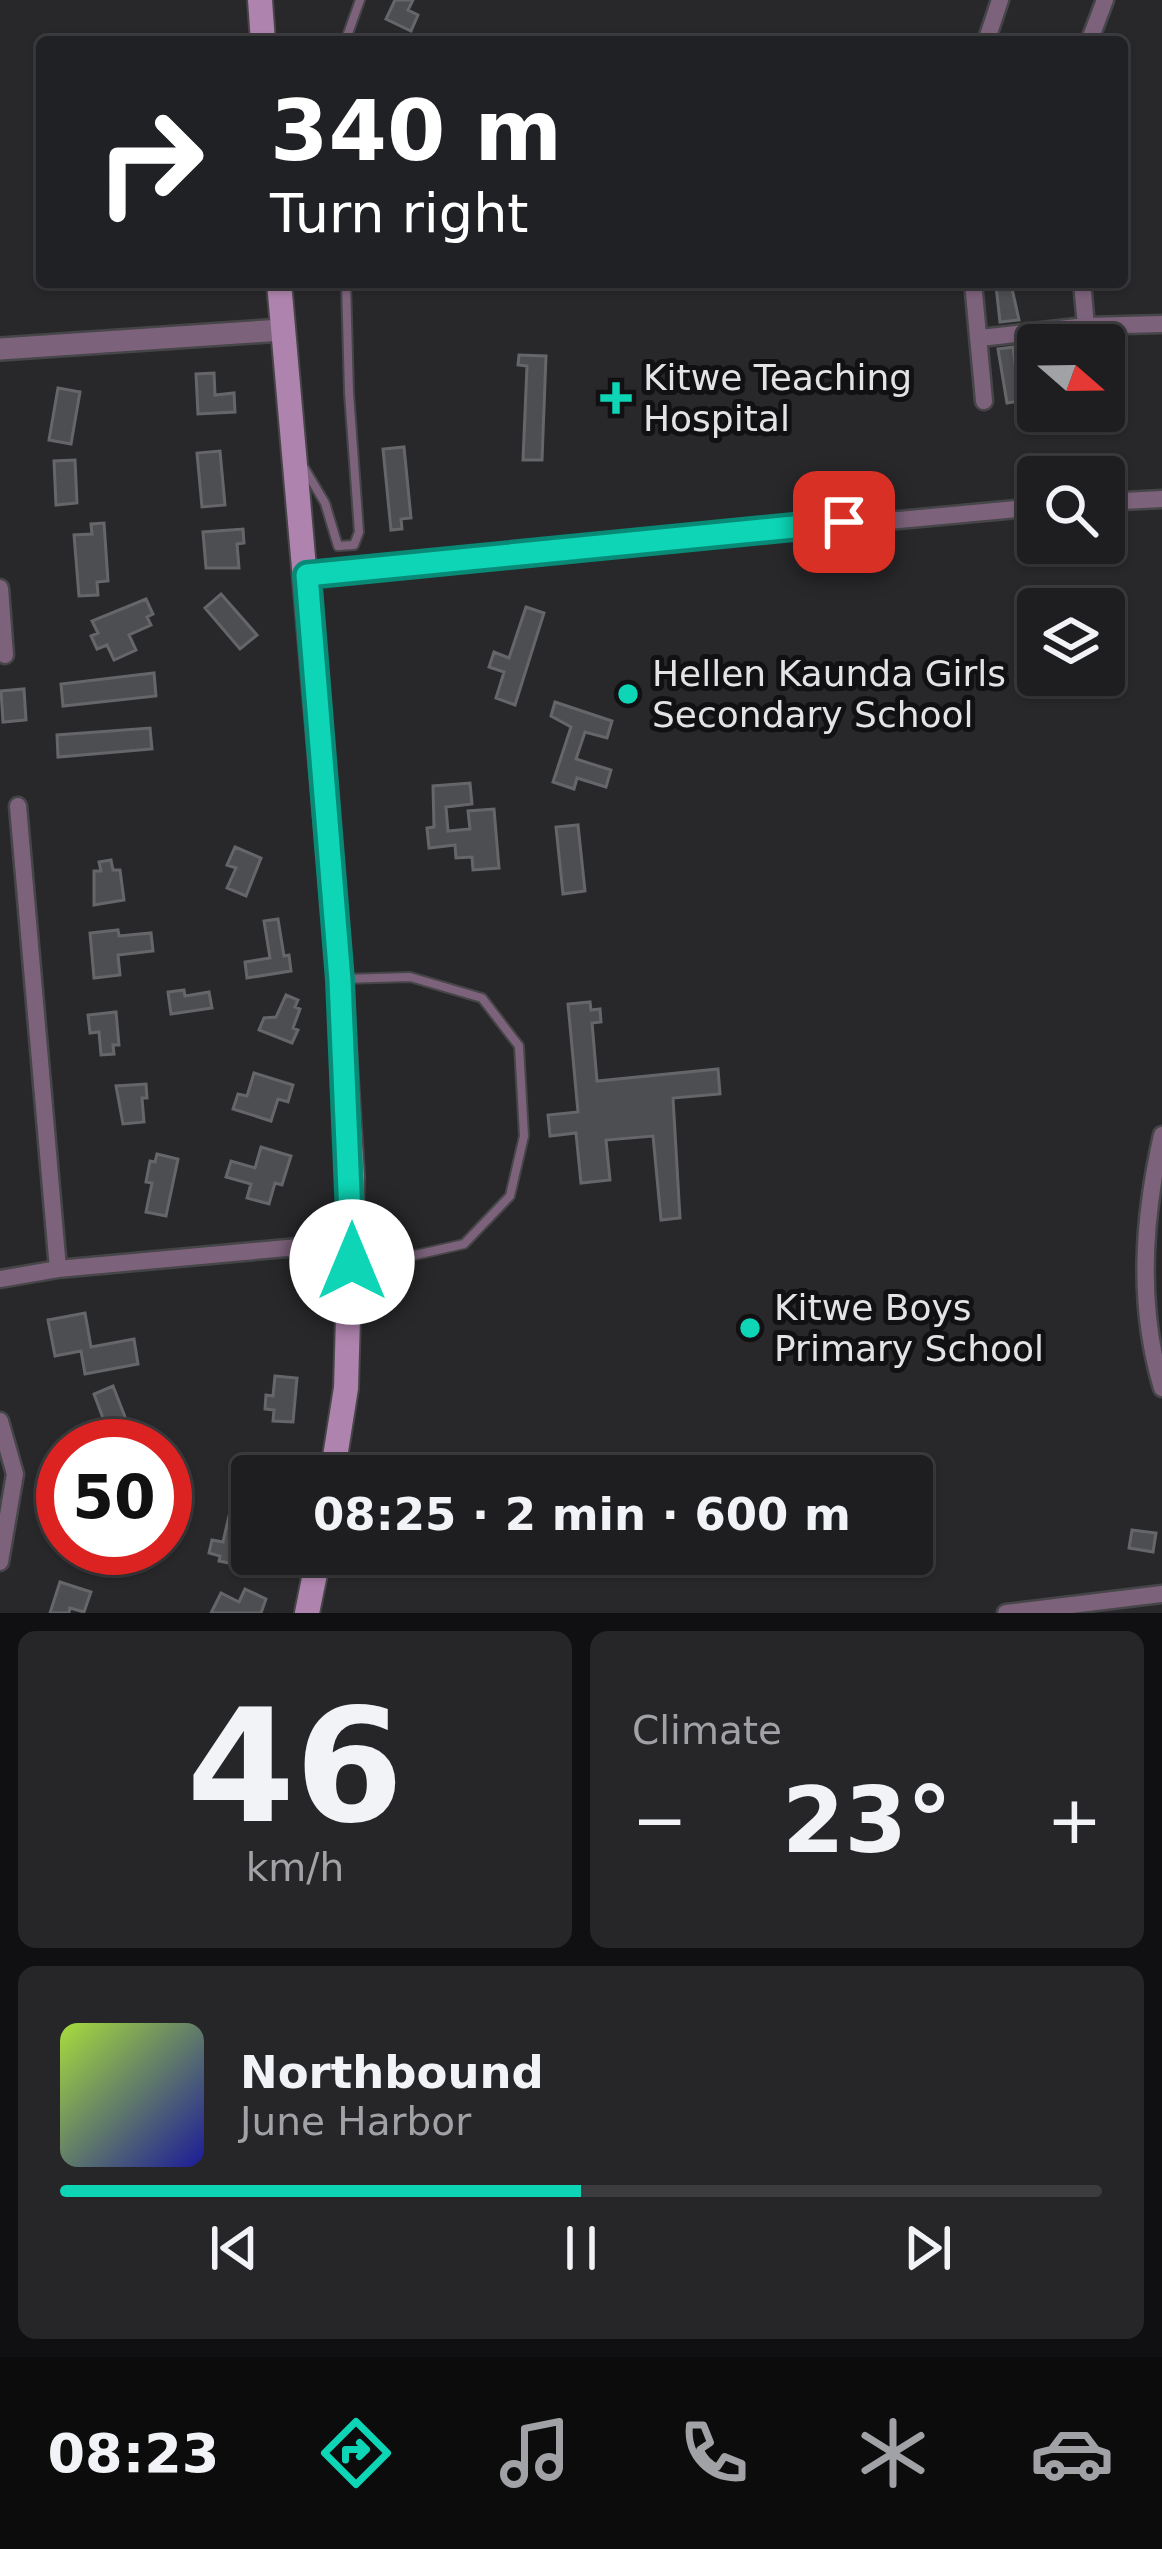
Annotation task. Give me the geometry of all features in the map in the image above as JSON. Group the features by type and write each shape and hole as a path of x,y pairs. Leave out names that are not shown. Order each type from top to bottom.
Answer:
{"main road":[{"path":"260,0 263,36"},
{"path":"279,288 340,980 352,1252 346,1388 335,1455"},
{"path":"307,1613 315,1575"}],"street":[{"path":"988,36 1000,0"},
{"path":"1091,36 1105,0"},
{"path":"975,288 984,401"},
{"path":"1083,288 1086,324"},
{"path":"1125,325 1162,324"},
{"path":"0,349 282,330"},
{"path":"980,338 1017,334"},
{"path":"1125,501 1162,499"},
{"path":"307,575 1017,509"},
{"path":"0,588 5,655"},
{"path":"18,806 58,1269"},
{"path":"1162,1136 1147,1208 1146,1288 1162,1388"},
{"path":"0,1279 58,1269 352,1252"},
{"path":"0,1420 15,1474 0,1562"},
{"path":"1006,1613 1162,1594"}],"lane":[{"path":"347,36 360,0"},
{"path":"295,456 325,503 338,546 354,545 359,532 346,288"},
{"path":"340,980 410,977 482,998 519,1046 524,1136 510,1196 464,1244 411,1256 352,1252"}],"building":[{"path":"395,0 413,0 408,10 418,15 411,31 386,19"},
{"path":"996,288 1012,288 1019,320 1000,322"},
{"path":"1013,347 1017,401 1007,403 998,349"},
{"path":"519,355 546,356 542,460 523,460 527,366 518,365"},
{"path":"214,373 215,395 234,393 235,412 198,414 196,374"},
{"path":"58,388 80,392 71,444 49,440"},
{"path":"404,447 411,518 401,519 402,529 391,530 383,449"},
{"path":"220,451 225,505 202,507 197,453"},
{"path":"75,460 77,503 56,505 54,461"},
{"path":"104,523 108,581 97,582 98,595 79,596 74,535 92,534 91,524"},
{"path":"243,529 244,543 237,544 239,568 206,568 203,532"},
{"path":"221,594 257,635 240,649 205,608"},
{"path":"146,599 153,614 147,617 151,625 129,635 136,650 114,660 107,645 97,649 91,636 98,633 92,621"},
{"path":"526,607 544,613 515,705 496,698 504,672 489,667 494,652 509,658"},
{"path":"154,673 156,696 63,706 61,684"},
{"path":"24,689 26,720 3,722 1,691"},
{"path":"555,702 612,721 607,738 585,732 576,759 611,770 606,787 577,778 574,789 553,782 571,727 551,716"},
{"path":"150,728 152,749 58,757 57,735"},
{"path":"470,783 472,804 446,807 448,831 470,829 468,811 494,809 499,868 473,870 472,857 456,858 455,845 429,848 427,828 434,827 433,786"},
{"path":"578,825 585,891 563,894 556,827"},
{"path":"235,847 261,858 246,896 227,888 236,868 227,865"},
{"path":"111,860 113,870 120,870 124,900 94,905 94,871 101,871 99,862"},
{"path":"278,919 291,971 247,978 245,962 270,958 264,921"},
{"path":"118,930 119,936 151,933 153,951 118,955 120,975 94,978 90,933"},
{"path":"184,990 185,996 209,992 212,1008 171,1014 168,992"},
{"path":"286,995 298,1000 295,1007 300,1009 292,1043 259,1030 264,1018 276,1017"},
{"path":"590,1002 591,1010 600,1009 601,1022 592,1023 597,1081 718,1069 720,1094 673,1098 680,1218 661,1220 653,1136 606,1140 610,1180 581,1183 576,1133 550,1136 548,1115 578,1112 568,1004"},
{"path":"116,1012 119,1045 113,1045 114,1054 101,1055 99,1032 90,1033 88,1015"},
{"path":"254,1073 293,1085 288,1102 278,1099 271,1121 233,1109 238,1094 247,1096"},
{"path":"146,1084 144,1122 123,1124 116,1086"},
{"path":"261,1147 291,1156 282,1185 275,1183 269,1204 247,1198 251,1184 226,1177 231,1161 255,1168"},
{"path":"157,1154 178,1159 166,1216 146,1212 152,1183 146,1182 150,1161 155,1162"},
{"path":"85,1313 91,1347 134,1339 138,1364 85,1374 81,1351 55,1356 48,1320"},
{"path":"275,1376 297,1378 293,1422 273,1421 274,1410 265,1409 266,1395 273,1396"},
{"path":"113,1386 126,1419 103,1419 94,1394"},
{"path":"231,1507 231,1563 209,1553 212,1540 223,1542"},
{"path":"1132,1530 1156,1533 1153,1552 1129,1548"},
{"path":"60,1582 91,1592 84,1612 70,1608 69,1613 50,1613"},
{"path":"245,1589 266,1599 261,1613 211,1613 221,1593 239,1602"}],"place":[{"name":"Kitwe Teaching Hospital","path":"616,398"},
{"name":"Hellen Kaunda Girls Secondary School","path":"628,694"},
{"name":"Kitwe Boys Primary School","path":"750,1328"}],"route":[{"path":"352,1262 352,1176 340,980 307,575 844,522"}]}
